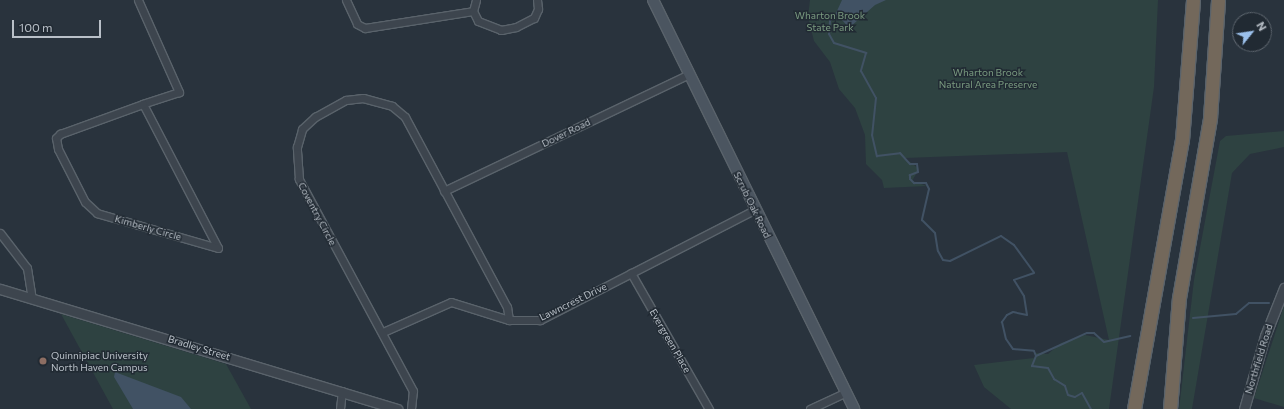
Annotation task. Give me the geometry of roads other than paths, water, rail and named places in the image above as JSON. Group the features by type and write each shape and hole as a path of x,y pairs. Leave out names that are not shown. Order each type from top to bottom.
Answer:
{"highway":[{"path":"1134,409 1182,140 1193,0"},
{"path":"1170,409 1178,304 1210,118 1218,0"}],"main road":[{"name":"Scrub Oak Road","path":"653,0 754,210 854,409"}],"street":[{"name":"Kimberly Circle","path":"138,0 179,92 144,104 60,134 56,138 58,149 85,202 96,213 218,248 144,104"},
{"path":"346,0 357,24 365,28 473,11"},
{"path":"476,0 473,11 478,21 488,27 510,29 534,18 538,9 537,0"},
{"name":"Dover Road","path":"444,192 689,74"},
{"name":"Coventry Circle","path":"411,409 413,391 383,332 299,179 297,152 302,130 315,117 346,100 363,98 387,104 405,117 507,307 509,320"},
{"name":"Lawncrest Drive","path":"383,332 450,302 509,320 540,320 754,210"},
{"path":"0,233 27,268 32,298"},
{"name":"Evergreen Place","path":"631,273 709,409"},
{"name":"Northfield Road","path":"1244,409 1265,336 1284,288"},
{"name":"Bradley Street","path":"0,289 397,409"},
{"path":"340,409 342,392"},
{"path":"810,409 846,392"}],"water":[{"path":"842,0 886,0 875,5 849,28 836,13"},
{"path":"115,372 181,397 191,409 133,409 114,377"}],"waterway":[{"path":"838,12 830,21 829,34 834,43 866,53 861,71 876,98 872,135 877,156 900,153 910,164 917,164 918,172 910,175 910,179 914,183 926,183 929,189 922,220 935,233 938,251 943,260 950,261 1001,236 1014,245 1034,273 1014,280 1024,296 1027,315 1013,312 1007,315 1002,322 1006,339 1013,349 1034,351 1036,356 1032,366 1048,368 1054,379 1065,386 1068,395 1075,397 1082,393 1091,409"},
{"path":"1193,318 1236,314 1249,303 1269,303"},
{"path":"1036,356 1087,333 1094,333 1104,342 1130,336"}],"place":[{"name":"Quinnipiac University North Haven Campus","path":"43,361"}],"park label":[{"name":"Wharton Brook State Park","path":"830,20"},
{"name":"Wharton Brook Natural Area Preserve","path":"988,78"}]}
